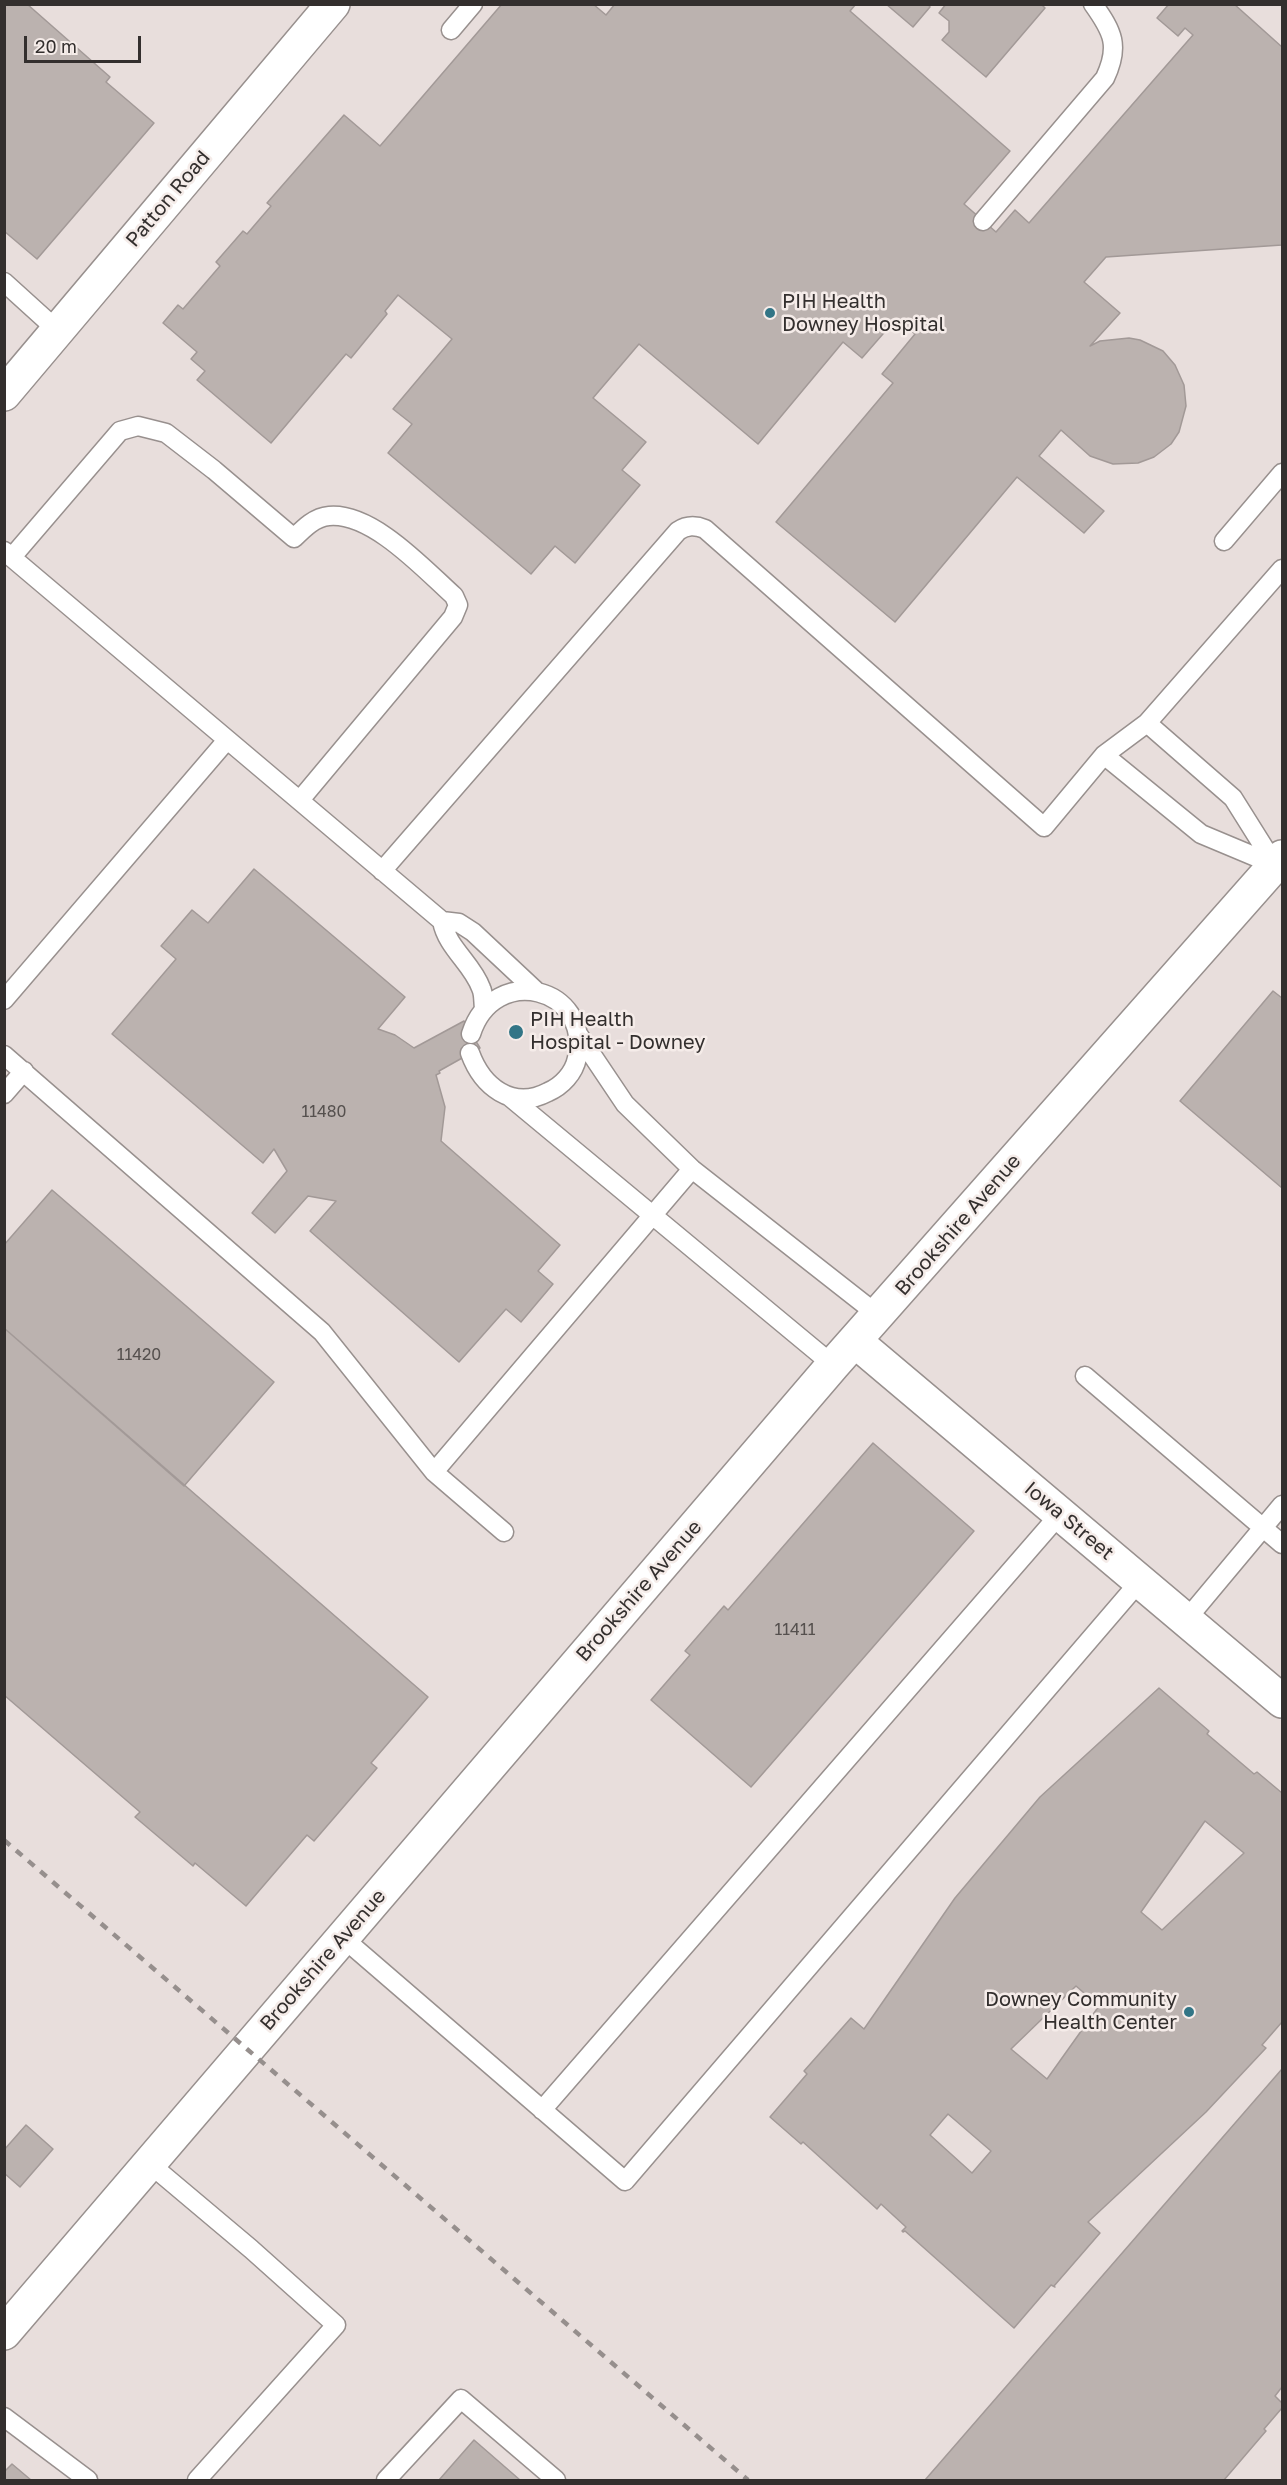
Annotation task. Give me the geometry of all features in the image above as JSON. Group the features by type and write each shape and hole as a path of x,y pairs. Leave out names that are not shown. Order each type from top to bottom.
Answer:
{"street":[{"name":"Patton Road","path":"4,394 333,4"},
{"name":"Brookshire Avenue","path":"4,2333 833,1365 1280,864"},
{"name":"Iowa Street","path":"855,1341 1282,1701"}],"lane":[{"path":"452,30 473,4"},
{"path":"982,221 1105,78 1113,61 1113,43 1106,21 1093,4"},
{"path":"4,282 57,330"},
{"path":"300,800 453,617 458,605 454,596 395,543 363,524 335,516 326,516 306,525 294,538 214,470 166,433 138,426 120,431 8,554 442,921 448,940 465,960 482,990 484,1008"},
{"path":"1224,541 1282,473"},
{"path":"382,871 678,531 692,526 705,529 1044,827 1104,755 1147,723 1282,569"},
{"path":"1147,723 1233,798 1280,864"},
{"path":"4,1000 227,740"},
{"path":"1104,755 1201,834 1280,864"},
{"path":"442,921 459,923 473,932 536,991"},
{"path":"471,1034 475,1021 484,1008 496,998 510,991 536,991 551,996 564,1006 573,1019 578,1034 579,1049 575,1065 567,1078 556,1089 542,1096 510,1097"},
{"path":"578,1034 624,1104 692,1169 878,1315"},
{"path":"470,1053 484,1080 496,1090 510,1097 833,1365"},
{"path":"4,1055 322,1332 434,1472 504,1532"},
{"path":"4,1094 24,1071"},
{"path":"434,1472 692,1169"},
{"path":"1085,1376 1282,1544"},
{"path":"1186,1620 1282,1505"},
{"path":"542,2110 1060,1514"},
{"path":"342,1937 625,2181 1140,1581"},
{"path":"150,2164 251,2249 336,2325 197,2481"},
{"path":"387,2481 460,2398 556,2481"},
{"path":"4,2417 88,2481"}],"building":[{"path":"4,4 27,4 110,77 106,82 154,123 37,259 4,231"},
{"name":"PIH Health Downey Hospital","path":"502,4 593,4 606,15 615,4 856,4 850,11 1010,151 964,204 996,232 1015,210 1029,223 1193,35 1185,28 1178,36 1157,18 1169,4 1234,4 1282,47 1282,245 1106,257 1084,282 1120,313 1090,346 1100,341 1129,338 1140,340 1163,351 1175,365 1184,385 1186,406 1179,432 1171,444 1154,457 1138,463 1113,464 1090,456 1061,430 1039,456 1104,511 1084,533 1017,477 895,622 776,522 893,383 882,374 915,334 896,319 862,358 843,342 758,444 639,344 593,398 646,442 622,470 640,485 575,563 555,546 531,574 388,453 412,424 393,409 452,339 398,295 385,311 387,314 351,358 346,354 271,443 197,380 205,371 191,359 197,352 163,323 178,305 183,309 220,266 216,262 243,231 247,234 271,206 267,203 344,115 380,146"},
{"path":"886,4 928,4 930,7 913,27"},
{"path":"946,4 1041,4 1045,8 986,77 942,40 949,32 949,21 939,13"},
{"path":"254,869 405,997 378,1029 395,1035 414,1048 464,1021 480,1048 439,1071 440,1073 436,1075 445,1107 441,1141 560,1245 538,1271 553,1284 521,1322 506,1309 459,1362 310,1231 336,1201 308,1196 275,1233 252,1213 287,1171 274,1149 263,1163 112,1034 176,959 161,946 192,910 208,923"},
{"path":"1273,991 1282,998 1282,1188 1180,1101"},
{"path":"52,1190 274,1382 184,1486 4,1328 4,1245"},
{"path":"4,1328 428,1697 371,1763 377,1768 314,1841 307,1835 246,1906 195,1863 193,1866 135,1817 140,1812 4,1695"},
{"path":"873,1443 974,1531 751,1787 651,1700 690,1655 685,1651 724,1606 728,1610"},
{"name":"Downey Community Health Center","path":"1159,1688 1209,1731 1207,1734 1254,1774 1257,1772 1282,1793 1282,2022 1262,2045 1266,2048 1206,2112 1088,2222 1100,2233 1055,2287 1051,2285 1014,2328 905,2231 903,2232 906,2227 881,2204 877,2209 803,2142 801,2144 770,2117 807,2074 804,2071 851,2018 864,2029 955,1898 1040,1797","holes":["1205,1821 1244,1853 1162,1930 1141,1912","1076,1986 1099,2006 1047,2079 1011,2049","948,2114 991,2151 972,2173 930,2135"]},
{"path":"1282,2069 1282,2387 1275,2396 1282,2403 1282,2408 1264,2429 1266,2431 1224,2480 925,2480"},
{"path":"26,2125 53,2149 20,2187 4,2173 4,2150"},
{"path":"474,2440 520,2480 439,2480"},
{"path":"12,2464 31,2480 4,2480 4,2472"}],"railway":[{"path":"4,1840 748,2480"}],"place":[{"name":"PIH Health Downey Hospital","path":"770,313"},
{"name":"PIH Health Hospital - Downey","path":"516,1032"},
{"name":"Downey Community Health Center","path":"1189,2012"}]}
